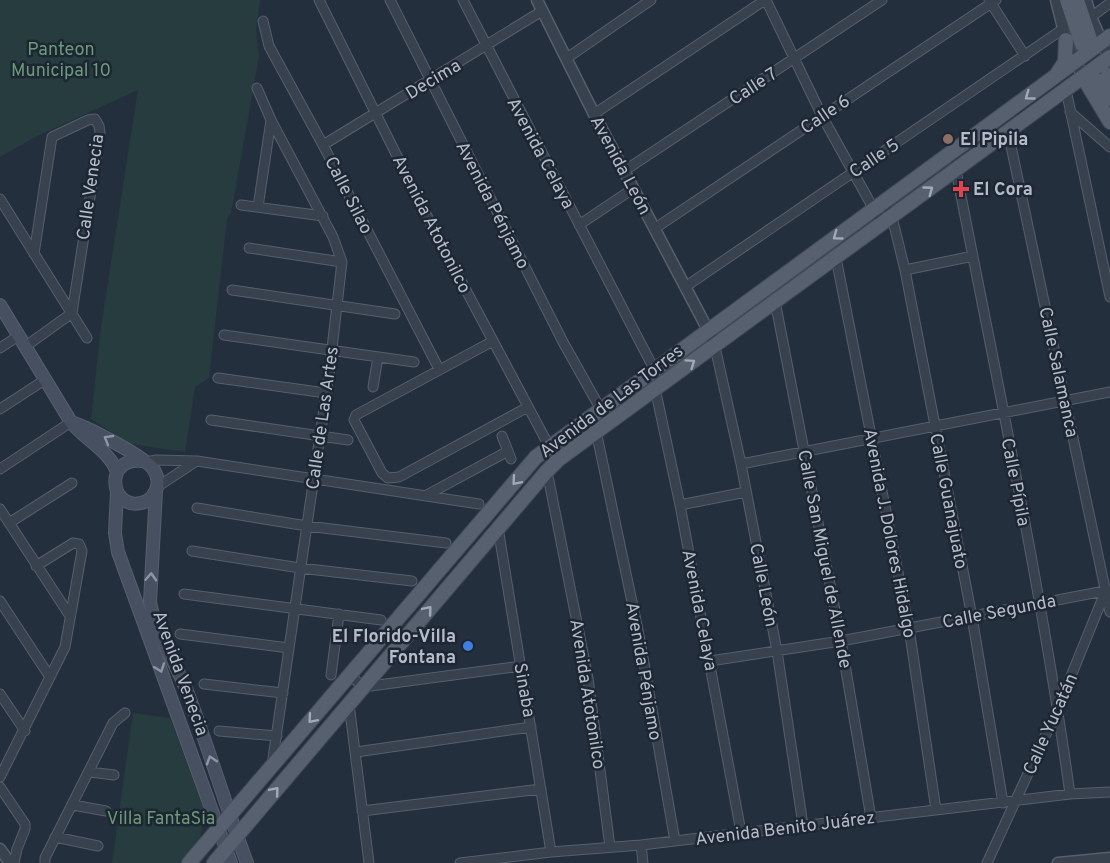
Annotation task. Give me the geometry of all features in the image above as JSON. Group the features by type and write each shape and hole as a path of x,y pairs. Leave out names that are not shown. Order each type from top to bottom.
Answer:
{"main road":[{"path":"1067,0 1096,40"},
{"path":"1077,0 1096,40"},
{"path":"1054,78 1065,62 1065,34"},
{"name":"Avenida de Las Torres","path":"189,863 536,457 1076,62 1096,40"},
{"name":"Avenida de Las Torres","path":"214,863 547,471 596,431 715,347 1110,58"},
{"path":"1083,77 1110,122"},
{"path":"1106,78 1110,99"},
{"path":"0,305 72,422 80,433 111,459 117,472"},
{"path":"72,422 87,426 131,452 151,467 156,474 156,489 146,501 136,504 123,499 114,482 117,472 126,463 143,462"},
{"name":"Avenida Venecia","path":"156,489 150,602 152,613 158,633 190,698 247,863"},
{"name":"Avenida Venecia","path":"117,491 115,533 118,552 231,863"}],"street":[{"name":"Avenida Atotonilco","path":"319,0 549,446"},
{"name":"Avenida Pénjamo","path":"390,0 563,342 600,408"},
{"name":"Avenida Celaya","path":"463,0 654,369"},
{"name":"Avenida León","path":"537,0 715,347"},
{"path":"567,58 651,0"},
{"path":"594,114 765,0"},
{"name":"Calle Guanajuato","path":"765,0 822,116 853,171 879,205 905,270 972,617 1003,803"},
{"name":"Calle 7","path":"624,171 882,0"},
{"path":"1056,0 1065,34 1083,77"},
{"path":"1086,0 1096,40 1110,58"},
{"path":"992,1 1025,56"},
{"name":"Calle 6","path":"654,229 992,1"},
{"path":"1091,17 1110,3"},
{"name":"Decima","path":"323,145 543,11"},
{"name":"Calle Silao","path":"263,21 269,46 439,369"},
{"name":"Calle 5","path":"685,287 1025,56 1065,34"},
{"name":"Calle de Las Artes","path":"257,88 271,120 323,216 339,250 342,262 332,350 272,765"},
{"path":"1066,90 1110,297"},
{"path":"1070,112 1110,147"},
{"name":"Calle Venecia","path":"34,254 52,137 95,119 100,133 72,313"},
{"path":"258,207 271,120"},
{"name":"Calle Salamanca","path":"1008,132 1065,400 1109,588 1110,612"},
{"name":"Calle Pípila","path":"956,170 1058,708 1070,795"},
{"path":"579,225 634,188"},
{"path":"0,200 87,338"},
{"path":"241,205 323,216"},
{"path":"249,248 342,262"},
{"path":"905,270 973,256"},
{"name":"Avenida J. Dolores Hidalgo","path":"836,258 909,628 936,810"},
{"path":"232,290 395,314"},
{"name":"Calle San Miguel de Allende","path":"775,302 841,641 871,818"},
{"path":"26,346 72,313"},
{"path":"224,334 414,362"},
{"path":"0,348 20,335"},
{"path":"493,341 354,418 382,473 388,478 399,477 528,407"},
{"name":"Calle León","path":"715,347 741,464 777,651 803,825"},
{"path":"372,387 378,357"},
{"path":"218,378 326,393"},
{"path":"0,409 46,379"},
{"name":"Avenida Celaya","path":"655,388 680,505 741,832"},
{"path":"741,464 1110,392"},
{"path":"211,420 348,441"},
{"path":"0,469 72,422"},
{"name":"Avenida Pénjamo","path":"596,431 639,635 675,841"},
{"path":"424,496 509,455 502,436"},
{"path":"143,462 164,460 197,462 479,504"},
{"path":"156,489 197,462"},
{"name":"Avenida Atotonilco","path":"547,471 588,678 610,847"},
{"path":"9,523 72,483"},
{"path":"680,505 746,492"},
{"path":"198,508 446,543"},
{"path":"0,509 70,616"},
{"name":"Sinaba","path":"498,528 551,852"},
{"path":"0,777 65,647 82,550 79,544 73,543 36,566"},
{"path":"192,551 300,568 412,581"},
{"name":"Calle Segunda","path":"710,661 841,641 1039,604 1109,588"},
{"name":"Calle Yucatán","path":"987,863 1058,708 1109,588"},
{"path":"184,594 381,620"},
{"path":"0,601 50,677"},
{"path":"331,675 339,614"},
{"path":"180,634 289,648"},
{"path":"350,675 363,687 521,666"},
{"path":"204,684 283,693"},
{"path":"0,694 24,731"},
{"path":"349,704 369,863"},
{"path":"45,863 45,858 113,723 124,713"},
{"path":"356,752 531,727"},
{"path":"219,731 276,736"},
{"path":"90,772 114,775"},
{"path":"0,787 25,824 25,830 12,863 1,853"},
{"path":"362,811 541,789"},
{"name":"Avenida Benito Juárez","path":"460,863 521,859 551,852 641,845 1110,792"},
{"path":"73,805 106,811"},
{"path":"56,837 98,846"},
{"path":"641,845 643,863"},
{"path":"1,853 16,849"},
{"path":"1058,863 1110,858"}],"green space":[{"name":"Panteon Municipal 10","path":"0,0 260,0 256,30 259,56 231,213 227,219 209,378 195,387 185,452 123,443 119,437 91,419 101,327 138,90 37,136 0,157"},
{"name":"Villa FantaSia","path":"133,713 170,718 205,812 199,844 182,863 112,863"}],"place":[{"name":"El Pipila","path":"948,139"},
{"name":"El Cora","path":"961,189"},
{"name":"El Florido-Villa Fontana","path":"468,646"}]}
